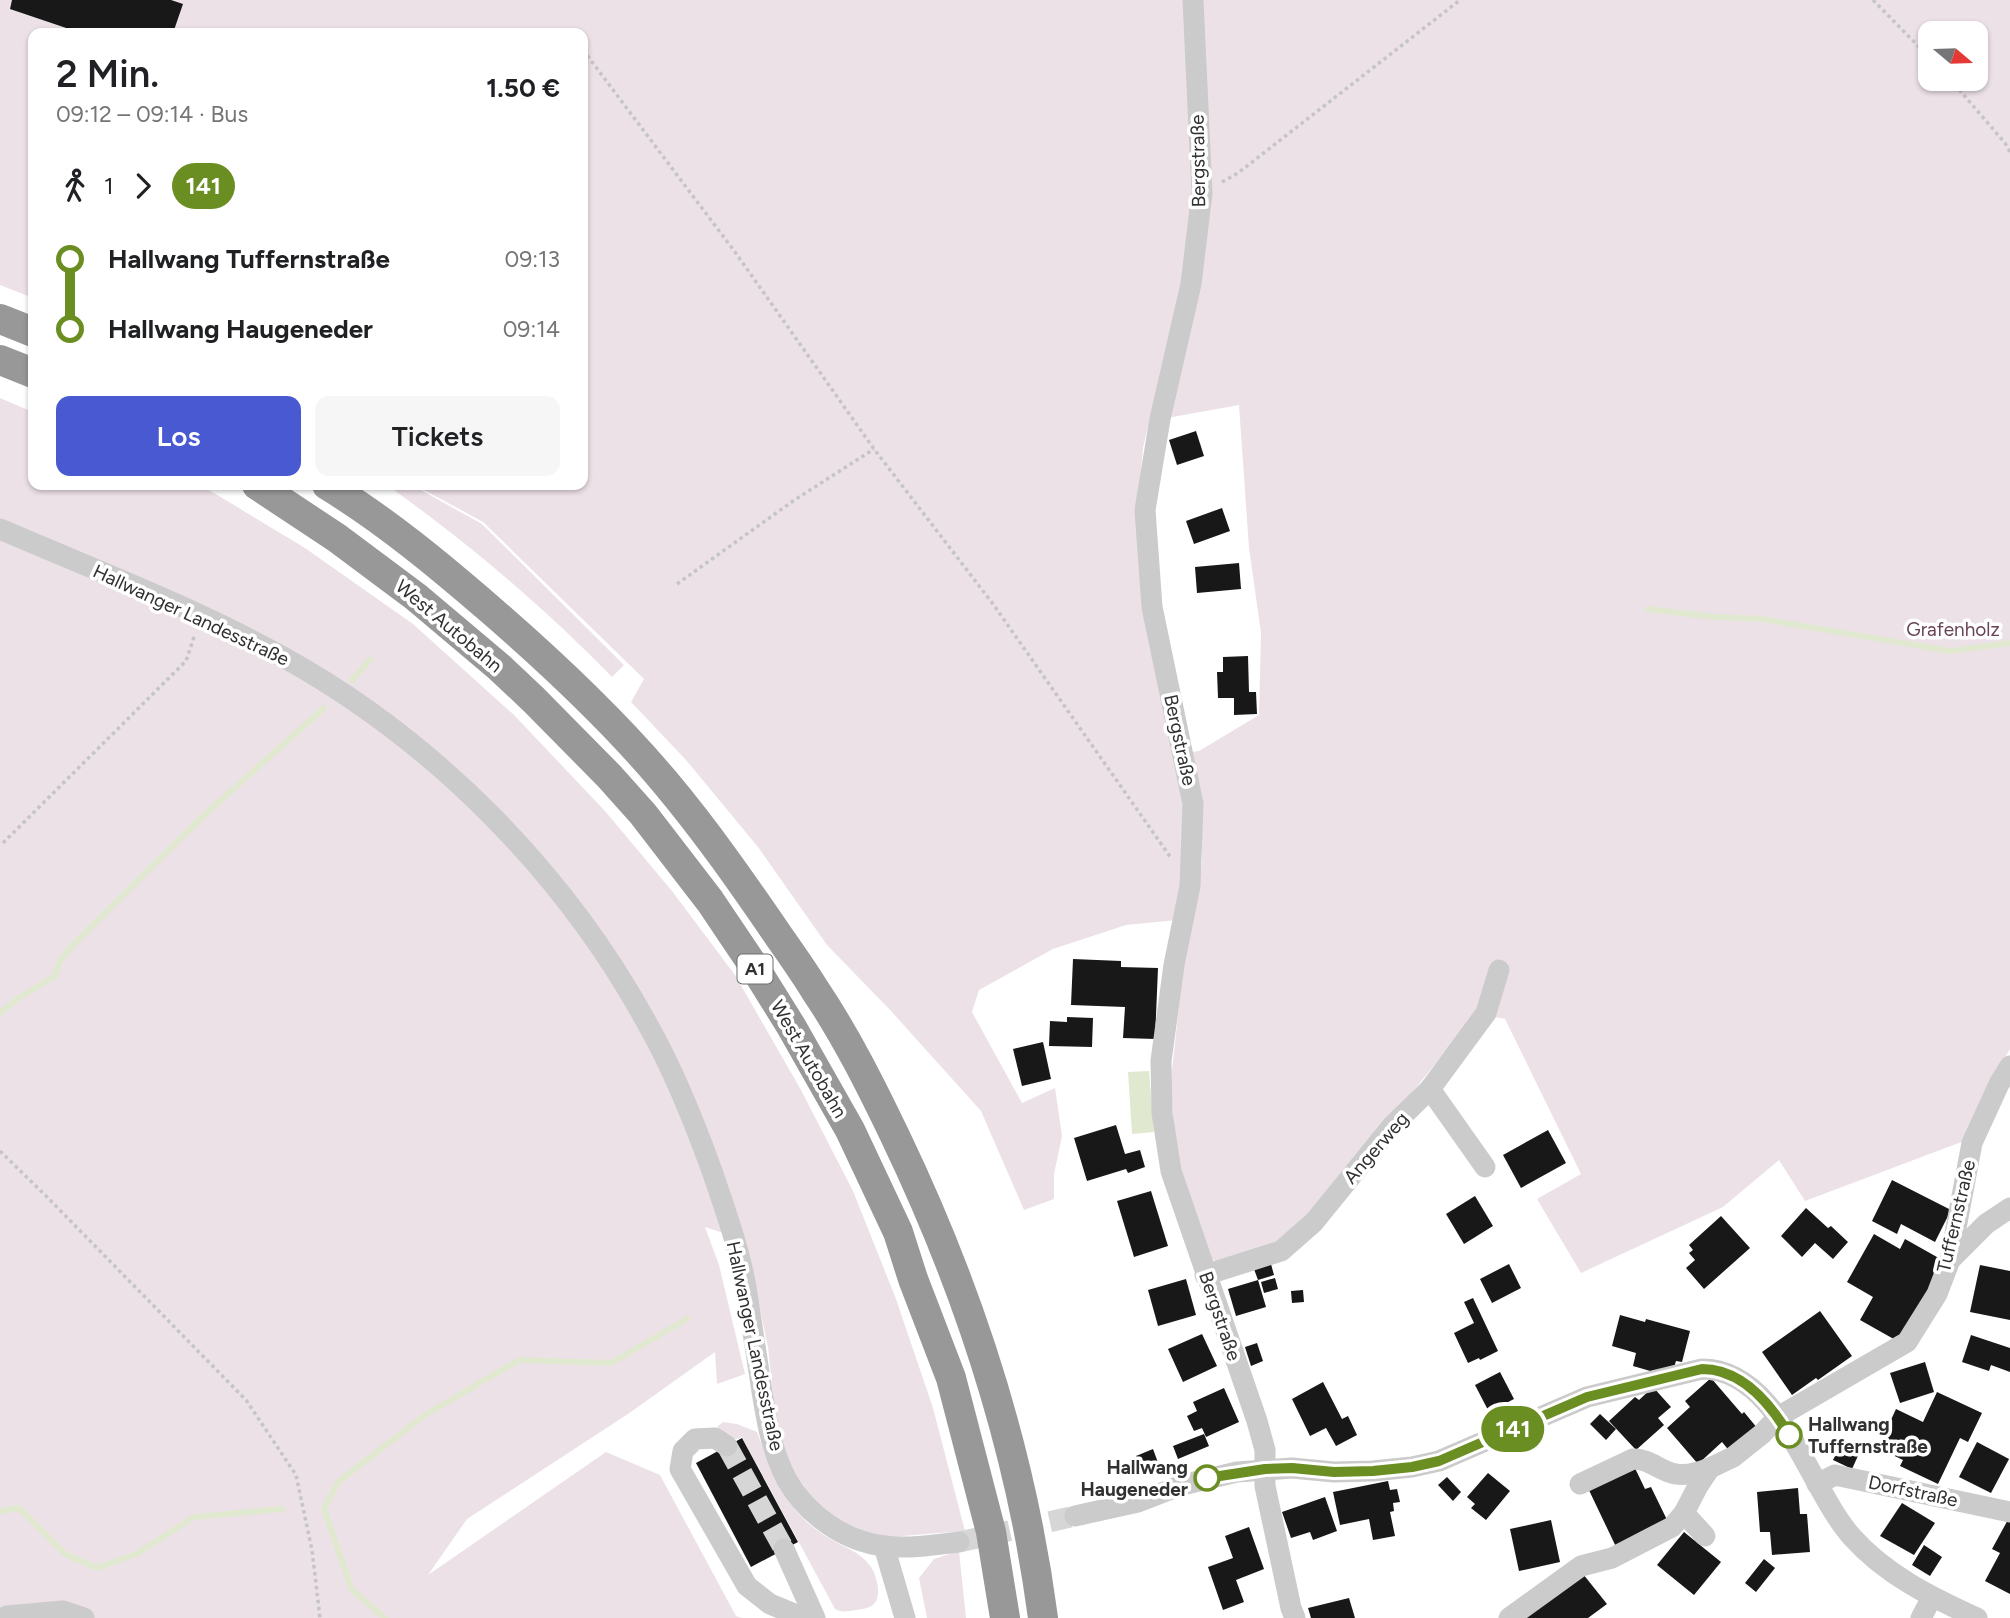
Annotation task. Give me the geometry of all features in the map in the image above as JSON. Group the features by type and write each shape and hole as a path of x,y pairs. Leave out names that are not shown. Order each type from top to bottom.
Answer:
{"highway":[{"path":"0,319 28,330"},
{"path":"0,360 28,371"},
{"name":"West Autobahn","path":"265,490 337,538 416,597 534,700 643,814 710,901 753,965 850,1130 898,1232 955,1390 990,1532 1005,1618"},
{"name":"West Autobahn","path":"336,490 356,502 438,566 517,633 592,704 663,780 737,873 817,991 869,1083 916,1179 957,1277 988,1367 1007,1436 1028,1529 1043,1618"}],"street":[{"name":"Bergstraße","path":"1193,0 1202,193 1191,284 1160,419 1145,510 1152,607 1193,804 1190,886 1174,965 1161,1061 1162,1113 1171,1171 1265,1450 1265,1486 1295,1618"},
{"name":"Hallwanger Landesstraße","path":"0,529 201,616 285,658 322,680 406,740 468,794 517,842 561,894 608,959 649,1026 680,1089 727,1214 742,1271 774,1451 787,1479 816,1515 853,1538 884,1546 960,1542"},
{"name":"Angerweg","path":"1205,1275 1281,1251 1314,1222 1392,1126 1430,1089 1486,1013 1499,970"},
{"name":"Tuffernstraße","path":"1778,1417 1907,1342 1937,1294 1950,1260 1972,1143 2010,1066"},
{"path":"1430,1089 1485,1167"},
{"path":"1950,1260 1986,1224 2010,1208"},
{"path":"1075,1516 1138,1502 1207,1478 1265,1469 1373,1471 1439,1461 1587,1397 1702,1369 1716,1369 1741,1381 1758,1394 1778,1417 1844,1528 1875,1560 1932,1597 1976,1618"},
{"path":"1580,1484 1640,1458 1675,1475 1696,1473 1733,1457 1778,1417"},
{"path":"727,1446 715,1438 695,1439 682,1451 680,1469 747,1586 770,1604 804,1618"},
{"path":"1509,1618 1581,1566 1612,1558 1672,1527 1684,1513 1710,1468"},
{"name":"Dorfstraße","path":"1817,1484 1835,1475 2010,1512"},
{"path":"1684,1513 1704,1536"},
{"path":"884,1546 905,1618"},
{"path":"784,1549 815,1618"},
{"path":"1922,1618 1932,1597"},
{"path":"3,1618 63,1611 84,1618"}],"path":[{"path":"1202,193 1238,173 1460,0"},
{"path":"1873,0 1918,46"},
{"path":"588,57 735,252 874,449 993,604 1190,886"},
{"path":"1960,91 2010,152"},
{"path":"677,584 793,501 874,449"},
{"path":"3,843 186,661 201,616"},
{"path":"0,1152 246,1400 296,1475 312,1550 320,1618"}],"green space":[{"path":"0,0 1185,0 1195,169 1183,278 1143,448 1138,504 1186,828 1178,920 1126,925 1053,949 979,990 972,1012 1022,1103 1055,1088 1062,1136 1054,1174 1054,1199 1024,1210 981,1111 827,945 758,847 686,760 631,702 644,679 483,522 424,490 588,490 588,28 28,28 28,296 0,285"},
{"name":"Grafenholz","path":"1199,0 2010,0 2010,1049 1991,1082 1964,1141 1805,1201 1779,1160 1723,1207 1581,1273 1537,1199 1581,1174 1505,1019 1476,1013 1345,1176 1289,1237 1225,1264 1209,1259 1179,1162 1171,1080 1183,968 1199,891 1202,862 1192,752 1199,751 1259,715 1261,633 1249,548 1239,405 1167,418 1200,275"},
{"path":"0,398 28,410 28,490 208,490 214,493 305,548 413,624 514,715 605,811 672,891 735,975 801,1090 853,1191 896,1299 933,1408 965,1531 889,1537 862,1531 838,1519 813,1500 786,1454 775,1413 768,1347 745,1240 705,1227 719,1265 745,1374 717,1384 715,1352 628,1414 467,1519 428,1575 606,1452 660,1475 736,1616 742,1618 0,1618"},
{"path":"394,490 421,490 482,524 624,665 612,677 559,625 446,529"},
{"path":"723,1422 757,1432 775,1477 802,1517 813,1528 867,1562 874,1572 878,1588 873,1605 848,1611 835,1609 742,1437 732,1440 717,1427"},
{"path":"959,1551 966,1618 927,1618 919,1578 934,1559"}],"shaded area":[{"path":"1149,1071 1154,1132 1132,1134 1128,1072"}],"building":[{"path":"12,0 171,0 183,4 175,28 66,28 10,9"},
{"path":"1196,431 1204,456 1177,465 1169,440"},
{"path":"1222,508 1230,531 1194,544 1186,521"},
{"path":"1239,563 1241,589 1197,593 1195,567"},
{"path":"1248,656 1249,692 1256,692 1257,714 1234,715 1234,698 1218,698 1217,672 1223,672 1223,657"},
{"path":"1073,959 1121,961 1121,967 1158,968 1155,1039 1123,1038 1125,1007 1071,1005"},
{"path":"1067,1017 1093,1018 1092,1047 1049,1046 1050,1021 1067,1022"},
{"path":"1043,1042 1051,1079 1022,1086 1013,1049"},
{"path":"1116,1125 1125,1154 1140,1150 1145,1167 1128,1173 1126,1169 1087,1181 1074,1138"},
{"path":"1548,1130 1566,1163 1521,1188 1503,1155"},
{"path":"1892,1180 1951,1210 1935,1242 1901,1224 1897,1234 1872,1221"},
{"path":"1151,1191 1168,1246 1134,1257 1117,1201"},
{"path":"1475,1196 1493,1226 1464,1244 1446,1214"},
{"path":"1806,1208 1848,1242 1833,1259 1815,1243 1802,1257 1781,1236"},
{"path":"1721,1216 1750,1248 1704,1289 1686,1268 1695,1260 1689,1253 1693,1250 1689,1245"},
{"path":"1874,1234 1900,1249 1905,1239 1944,1261 1899,1342 1860,1320 1873,1297 1847,1282"},
{"path":"1271,1264 1274,1275 1258,1280 1254,1269"},
{"path":"1509,1264 1521,1288 1492,1303 1480,1279"},
{"path":"1980,1265 2010,1271 2010,1320 1970,1312"},
{"path":"1275,1278 1278,1289 1264,1293 1261,1282"},
{"path":"1186,1279 1196,1315 1158,1326 1148,1290"},
{"path":"1258,1280 1266,1307 1236,1316 1228,1289"},
{"path":"1303,1290 1304,1302 1292,1303 1291,1291"},
{"path":"1473,1298 1498,1351 1468,1363 1454,1333 1474,1323 1464,1302"},
{"path":"1820,1311 1852,1356 1792,1395 1762,1352"},
{"path":"1620,1315 1690,1331 1682,1362 1676,1361 1671,1377 1633,1366 1636,1353 1612,1346"},
{"path":"1202,1334 1217,1366 1183,1382 1168,1349"},
{"path":"1971,1335 2010,1348 2010,1372 1991,1365 1989,1371 1962,1362"},
{"path":"1257,1343 1263,1361 1251,1366 1245,1347"},
{"path":"1925,1362 1934,1392 1900,1403 1890,1373"},
{"path":"1500,1372 1514,1399 1489,1412 1475,1385"},
{"path":"1711,1378 1758,1429 1731,1453 1722,1442 1698,1464 1667,1428 1690,1407 1685,1401"},
{"path":"1323,1382 1342,1419 1348,1416 1357,1435 1336,1446 1326,1428 1310,1436 1292,1399"},
{"path":"1653,1387 1671,1407 1658,1418 1664,1425 1636,1450 1609,1421 1635,1397 1639,1400"},
{"path":"1224,1388 1239,1422 1206,1437 1202,1428 1194,1431 1187,1416 1197,1411 1193,1402"},
{"path":"1937,1392 1982,1413 1968,1442 1960,1438 1938,1484 1900,1466 1903,1460 1878,1448 1896,1409 1923,1422"},
{"path":"1600,1414 1616,1429 1606,1440 1590,1424"},
{"path":"1204,1434 1209,1446 1178,1459 1173,1446"},
{"path":"742,1438 798,1542 751,1567 696,1463"},
{"path":"1844,1438 1862,1447 1852,1469 1833,1460"},
{"path":"1977,1442 2009,1459 1991,1493 1959,1477"},
{"path":"1153,1449 1160,1468 1142,1474 1136,1456"},
{"path":"1633,1464 1645,1489 1651,1487 1670,1526 1618,1551 1587,1486"},
{"path":"1488,1473 1510,1491 1486,1520 1471,1508 1475,1504 1467,1497"},
{"path":"1447,1477 1461,1492 1453,1501 1438,1485"},
{"path":"1388,1481 1390,1490 1397,1489 1400,1502 1393,1503 1394,1511 1390,1512 1395,1536 1373,1540 1369,1519 1340,1525 1333,1492"},
{"path":"1798,1488 1800,1514 1807,1514 1810,1552 1772,1555 1770,1532 1760,1532 1757,1492"},
{"path":"1325,1497 1337,1531 1313,1540 1310,1532 1291,1538 1282,1512"},
{"path":"1902,1503 1935,1523 1914,1555 1880,1536"},
{"path":"2010,1516 2010,1594 1985,1581 2000,1553 1992,1549"},
{"path":"1551,1520 1560,1562 1519,1571 1510,1529"},
{"path":"1249,1527 1264,1569 1236,1580 1244,1602 1223,1610 1208,1567 1233,1558 1225,1536"},
{"path":"1684,1532 1721,1562 1694,1595 1657,1565"},
{"path":"1924,1545 1942,1557 1930,1576 1912,1565"},
{"path":"1764,1559 1775,1568 1756,1592 1745,1583"},
{"path":"1583,1574 1607,1604 1588,1618 1512,1618"},
{"path":"1349,1598 1355,1618 1311,1618 1308,1608"}],"waterway":[{"path":"1648,609 1714,617 1762,619 1950,651 2010,643"},
{"path":"352,680 370,660"},
{"path":"0,1013 17,999 55,976 61,959 73,945 202,817 324,708"},
{"path":"385,1618 352,1590 324,1509 338,1482 425,1415 519,1360 611,1363 687,1319"},
{"path":"0,1511 19,1508 65,1554 97,1568 136,1554 194,1517 282,1509"}],"tunnel":[{"path":"727,1446 784,1549"},
{"path":"959,1542 1075,1516"}],"bus line":[{"name":"141","path":"1207,1478 1265,1469 1292,1468 1334,1472 1412,1467 1439,1461 1587,1397 1702,1369 1716,1369 1741,1381 1758,1394 1789,1435"}],"place":[{"name":"Hallwang Tuffernstraße","path":"1789,1435"},
{"name":"Hallwang Haugeneder","path":"1207,1478"}]}
